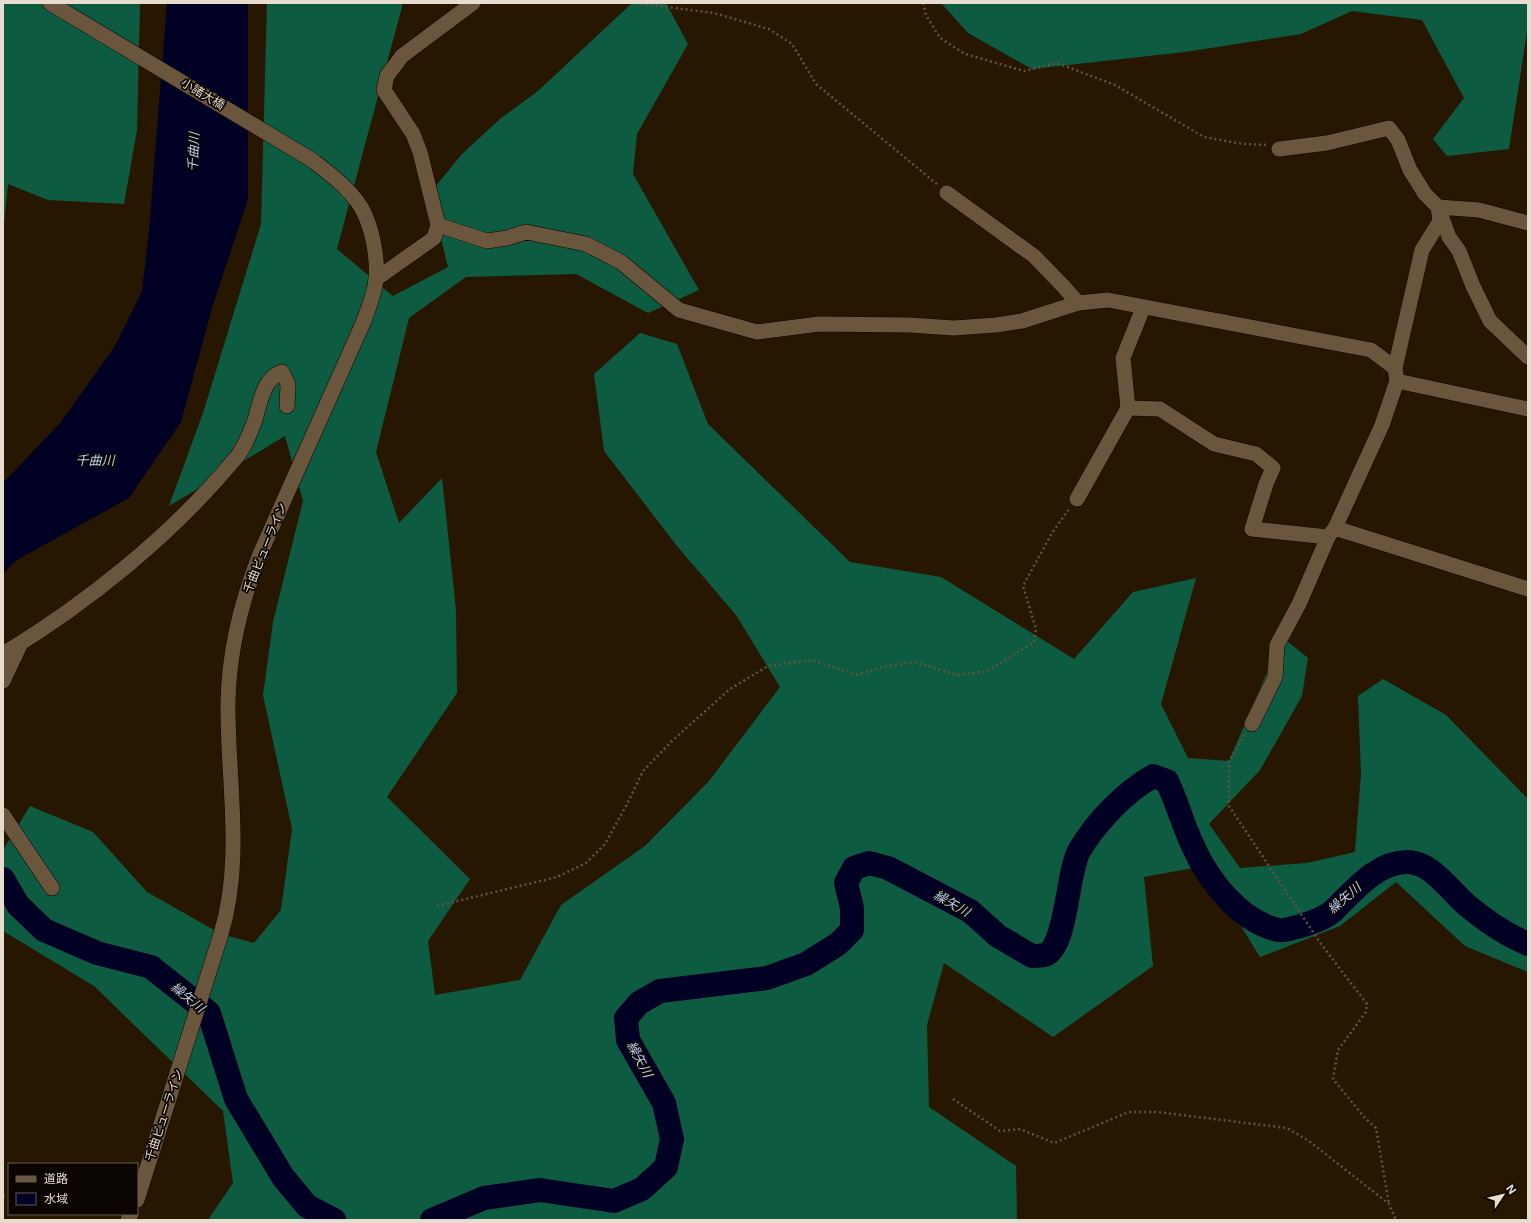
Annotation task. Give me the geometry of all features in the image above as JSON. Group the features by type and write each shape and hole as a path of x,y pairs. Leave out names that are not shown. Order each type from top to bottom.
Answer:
{"street":[{"name":"小諸大橋","path":"50,3 312,160 351,193"},
{"path":"376,279 434,238 438,225 420,152 413,134 384,90 387,76 402,56 473,3"},
{"path":"1278,149 1327,143 1389,128 1398,140 1410,170 1425,194 1438,207 1449,237 1459,251 1473,286 1490,321 1528,357"},
{"name":"千曲ビューライン","path":"138,1197 224,924 232,865 233,825 228,702 231,659 238,620 249,582 260,554 372,300 376,279 375,255 369,227 362,208 351,193"},
{"path":"947,193 1034,256 1078,303"},
{"path":"1438,207 1479,210 1528,223"},
{"path":"1252,724 1275,677 1277,645 1299,604 1382,425 1396,374 1422,250 1440,221 1438,207"},
{"path":"438,225 486,241 507,238 526,232 586,244 621,262 679,310 757,332 818,324 909,325 954,328 996,325 1022,321 1078,303 1108,300 1143,308 1371,350 1396,374 1528,409"},
{"path":"1077,499 1128,408 1123,358 1143,308"},
{"path":"3,654 61,617 149,547 212,487 239,455 254,421 263,392 277,373 282,372 288,384 287,406"},
{"path":"1128,408 1160,409 1214,444 1256,454 1273,468 1266,484 1252,529 1331,533 1528,589"},
{"path":"3,681 21,643"},
{"path":"3,815 52,888"}],"path":[{"path":"636,3 714,13 770,29 792,44 816,84 947,193"},
{"path":"923,3 926,15 940,38 965,54 1024,71 1057,63 1115,85 1204,137 1243,144 1269,145 1278,149"},
{"path":"437,906 557,877 586,863 605,844 626,806 642,771 673,740 730,689 768,666 812,660 857,675 883,667 915,662 957,675 988,671 1034,642 1036,630 1023,586 1052,533 1077,499"},
{"path":"1252,724 1229,761 1229,806 1321,944 1367,1004 1366,1012 1338,1050 1334,1079 1365,1118 1376,1128 1389,1204 1396,1220"},
{"path":"954,1099 1000,1131 1020,1129 1054,1143 1129,1112 1158,1112 1288,1128 1309,1141 1389,1204"}],"green space":[{"path":"3,3 140,3 137,130 124,204 48,200 8,184 3,233"},
{"path":"267,3 403,3 337,249 393,296 448,267 430,193 462,154 501,118 538,91 632,3 666,3 688,44 637,134 633,174 699,290 648,313 576,274 466,277 409,318 376,452 399,523 442,478 456,610 457,693 387,797 470,879 428,941 435,995 520,980 561,905 645,846 709,781 780,687 736,615 677,546 604,451 594,374 640,333 677,344 708,424 850,562 941,577 1074,659 1133,592 1196,578 1161,704 1188,758 1229,761 1282,637 1308,658 1302,696 1260,770 1209,824 1240,868 1307,863 1355,852 1361,774 1358,696 1383,679 1446,715 1528,799 1528,972 1465,946 1396,882 1340,926 1260,957 1204,866 1144,877 1153,966 1053,1037 944,963 927,1025 929,1107 1016,1166 1017,1220 208,1220 233,1183 223,1111 94,986 3,931 3,850 30,806 93,832 147,892 221,934 254,943 281,910 292,829 263,695 273,622 303,501 285,436 169,506 203,413 261,224"},
{"path":"941,3 1528,3 1528,25 1509,149 1447,156 1433,139 1464,98 1422,20 1352,11 1301,34 1185,52 1032,69 968,33"}],"water":[{"name":"千曲川","path":"167,3 248,3 248,199 212,308 181,422 129,498 15,561 3,574 3,483 61,422 115,346 142,291 149,230"}],"waterway":[{"name":"繰矢川","path":"432,1220 484,1198 540,1190 614,1201 642,1189 666,1167 672,1139 664,1103 628,1040 626,1018 639,1003 660,991 767,978 806,964 838,944 852,930 852,908 846,883 854,868 869,863 888,868 970,911 998,936 1032,956 1042,956 1047,954 1054,947 1059,936 1075,862 1079,851 1102,819 1121,800 1153,776 1167,781 1193,846 1207,872 1227,898 1239,909 1251,918 1265,925 1283,930 1321,919 1333,911 1357,887 1375,872 1396,863 1407,862 1416,863 1425,867 1441,879 1462,901 1483,918 1497,928 1528,944"},
{"name":"繰矢川","path":"3,879 18,905 44,930 97,953 151,967 209,1013 236,1099 283,1177 307,1206 334,1220"}]}
